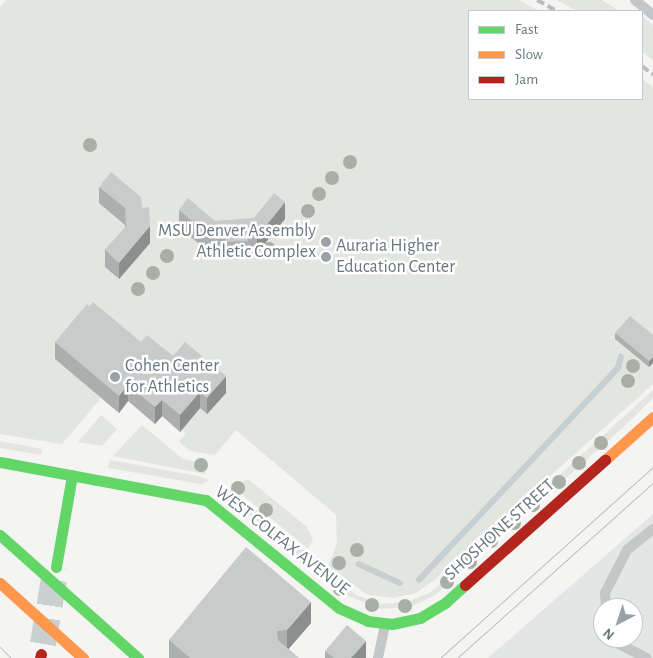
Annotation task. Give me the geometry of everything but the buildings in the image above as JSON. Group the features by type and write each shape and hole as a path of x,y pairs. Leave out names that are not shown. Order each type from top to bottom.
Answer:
{"street":[{"name":"SHOSHONE STREET","path":"352,616 385,624 412,620 439,608 653,417"},
{"name":"WEST COLFAX AVENUE","path":"0,462 206,500 352,616"},
{"path":"56,567 72,475"},
{"path":"0,535 138,658"},
{"path":"0,584 84,658"}],"lane":[{"path":"635,0 653,15"},
{"path":"605,598 605,593 627,550 653,529"},
{"path":"378,658 385,624"},
{"path":"627,648 647,658"}],"shaded area":[{"name":"MSU Denver Assembly Athletic Complex","path":"6,0 519,0 537,10 468,10 468,100 643,100 643,79 653,88 653,384 433,581 416,593 394,598 368,595 328,567 337,543 336,515 236,430 215,455 190,451 179,442 186,433 162,416 155,424 141,412 148,404 135,393 119,413 101,398 62,444 0,434 0,7"},
{"path":"557,0 602,0 617,10 575,10"},
{"path":"643,17 653,25 653,60 643,53"},
{"path":"653,390 653,398 630,421 434,596 409,607 380,609 346,595 321,574 322,567 356,595 381,604 408,602 431,592"},
{"path":"101,415 117,429 102,446 78,442"},
{"path":"142,425 183,459 208,464 205,474 113,456"},
{"path":"0,441 42,449 41,455 0,448"},
{"path":"110,460 210,480 201,484 108,468"},
{"path":"248,479 307,527 313,539 308,549 232,486"},
{"path":"230,491 240,497 306,553 297,555 236,503"},
{"path":"653,514 653,658 488,658"}],"waterway":[{"path":"419,580 618,368 621,357"},
{"path":"359,564 400,583"}],"tunnel":[{"path":"43,644 56,567"}],"tram line":[{"path":"440,658 653,467"},
{"path":"457,658 653,483"},
{"path":"0,647 11,658"}],"railway":[{"path":"537,0 555,10"},
{"path":"643,67 653,75"}],"traffic: fast":[{"path":"0,462 206,500 339,608 368,621 392,624 420,618 445,603 465,585"},
{"path":"56,567 72,475"},
{"path":"0,535 138,658"}],"traffic: slow":[{"path":"605,460 653,417"},
{"path":"0,583 83,658"}],"traffic: jam":[{"path":"465,585 605,460"},
{"path":"40,658 41,654"}],"place":[{"name":"MSU Denver Assembly Athletic Complex","path":"326,242"},
{"name":"Auraria Higher Education Center","path":"326,257"},
{"name":"Cohen Center for Athletics","path":"115,377"}]}
